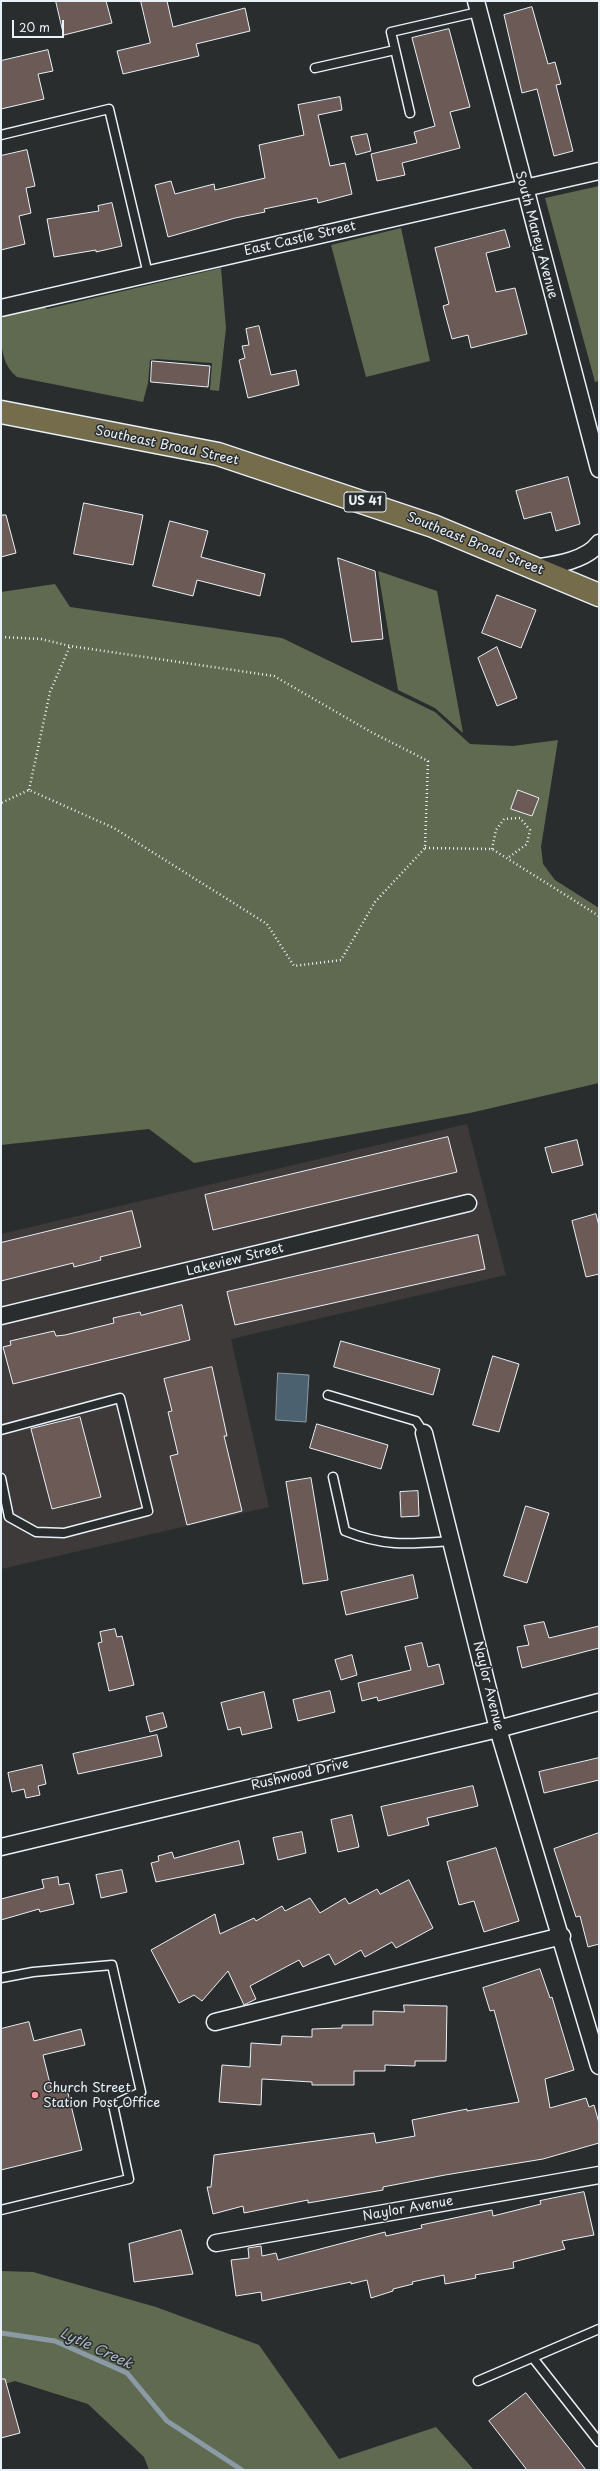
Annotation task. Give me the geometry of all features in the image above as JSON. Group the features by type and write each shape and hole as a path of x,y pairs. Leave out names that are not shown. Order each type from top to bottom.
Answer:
{"main road":[{"name":"Southeast Broad Street","path":"1,412 218,454 433,526 599,595"}],"street":[{"name":"South Maney Avenue","path":"477,6 523,188 599,469"},
{"name":"East Castle Street","path":"1,308 599,171"},
{"path":"534,568 570,560 588,553 599,543"},
{"name":"Lakeview Street","path":"1,1316 468,1203"},
{"name":"Naylor Avenue","path":"424,1433 498,1728 562,1936 599,2066"},
{"name":"Rushwood Drive","path":"1,1846 498,1728 599,1702"},
{"path":"215,2022 562,1936"},
{"name":"Naylor Avenue","path":"216,2243 599,2175"}],"lane":[{"path":"410,113 391,32 477,6"},
{"path":"315,68 395,50"},
{"path":"1,135 109,110 148,274"},
{"path":"328,1395 416,1421 424,1433"},
{"path":"1,1430 120,1398 148,1511 64,1533 36,1532 9,1517 1,1478"},
{"path":"333,1477 345,1531 368,1540 399,1544 451,1541"},
{"path":"1,1978 33,1972 112,1965 141,2092 113,2105 129,2179 1,2210"},
{"path":"478,2381 599,2329"},
{"path":"533,2358 599,2442"}],"path":[{"path":"1,636 41,639 70,646 274,676 371,732 428,761 425,848 375,902 341,960 294,966 267,924 114,828 30,790 1,803"},
{"path":"30,790 50,692 70,646"},
{"path":"492,849 496,830 504,819 520,818 530,830 527,844 509,857"},
{"path":"425,848 492,849 509,857 599,916"}],"shaded area":[{"path":"467,1124 506,1275 231,1339 269,1507 1,1569 1,1234"}],"green space":[{"path":"599,186 599,381 595,382 545,198"},
{"path":"401,228 430,361 366,377 331,245"},
{"path":"221,268 226,328 219,391 210,390 212,363 157,359 150,360 148,383 143,402 17,377 11,371 4,359 1,336 1,320 6,314 43,306 47,309"},
{"path":"378,571 437,591 463,733 435,708 398,690"},
{"path":"55,584 70,607 282,638 435,712 470,744 513,746 558,740 541,847 543,864 555,880 599,908 599,1083 470,1113 194,1163 149,1129 1,1145 1,592"},
{"path":"1,2271 33,2272 156,2307 259,2345 339,2459 436,2427 474,2470 149,2470 144,2457 88,2404 15,2381 1,2385"}],"water":[{"path":"278,1373 309,1375 306,1422 276,1420"}],"building":[{"path":"56,1 106,1 112,23 64,35"},
{"path":"141,1 167,1 173,27 245,8 250,31 196,44 199,56 123,74 117,51 150,43"},
{"path":"532,7 548,64 555,62 561,84 556,85 573,151 554,156 537,89 522,93 504,15"},
{"path":"449,29 470,107 450,112 460,148 402,163 405,175 377,181 371,154 417,143 414,132 435,126 412,38"},
{"path":"48,50 53,71 38,74 44,99 1,109 1,61"},
{"path":"340,97 342,110 318,115 330,166 345,163 352,194 318,203 317,198 264,209 265,212 235,218 168,237 155,185 171,181 175,194 214,184 215,190 265,178 259,145 304,135 298,105"},
{"path":"367,134 371,151 356,155 351,137"},
{"path":"27,150 35,186 26,188 31,213 19,216 25,244 1,250 1,156"},
{"path":"112,203 122,246 96,252 96,250 54,257 47,219 99,211 98,206"},
{"path":"505,230 510,247 486,253 496,292 515,288 527,334 471,348 468,335 452,339 443,306 449,304 435,248"},
{"path":"259,326 271,375 296,370 299,385 248,398 239,360 245,358 242,346 249,345 246,329"},
{"path":"152,361 210,366 208,387 151,382"},
{"path":"568,477 580,524 556,531 551,512 524,519 516,491"},
{"path":"84,503 143,515 133,565 74,554"},
{"path":"1,515 6,515 16,553 1,557"},
{"path":"170,521 208,531 201,557 265,574 260,596 197,580 193,596 153,586"},
{"path":"338,558 375,571 383,639 352,642"},
{"path":"497,595 536,610 521,648 482,633"},
{"path":"497,647 517,698 497,706 478,658"},
{"path":"518,790 539,798 532,816 511,809"},
{"path":"448,1137 457,1172 213,1230 205,1195"},
{"path":"577,1140 583,1165 552,1173 545,1148"},
{"path":"132,1211 141,1247 100,1257 101,1260 74,1267 73,1263 1,1281 1,1243"},
{"path":"596,1214 599,1226 599,1274 586,1277 572,1221"},
{"path":"478,1235 485,1269 235,1325 227,1292"},
{"path":"182,1305 190,1340 13,1384 3,1347 11,1345 10,1341 54,1331 56,1336 65,1335 114,1323 113,1318 140,1312 141,1315"},
{"path":"341,1341 440,1369 433,1395 334,1367"},
{"path":"493,1356 519,1364 499,1432 473,1425"},
{"path":"212,1367 227,1436 224,1436 242,1511 187,1525 170,1456 178,1454 168,1412 172,1411 164,1379"},
{"path":"80,1417 101,1497 52,1509 31,1429"},
{"path":"317,1424 388,1445 381,1469 310,1448"},
{"path":"311,1478 328,1580 303,1584 286,1482"},
{"path":"418,1491 419,1516 401,1517 400,1492"},
{"path":"526,1506 549,1513 527,1583 504,1576"},
{"path":"413,1575 418,1598 346,1615 341,1592"},
{"path":"544,1622 549,1638 599,1626 599,1648 522,1668 517,1647 529,1645 524,1626"},
{"path":"115,1629 117,1637 122,1636 134,1685 109,1691 98,1643 102,1642 100,1632"},
{"path":"422,1643 428,1667 439,1664 444,1684 378,1701 377,1697 362,1701 358,1683 411,1670 405,1647"},
{"path":"352,1655 357,1675 341,1680 335,1660"},
{"path":"330,1691 335,1712 298,1721 293,1700"},
{"path":"264,1692 272,1728 242,1735 240,1727 228,1730 221,1703"},
{"path":"163,1713 167,1727 150,1732 146,1717"},
{"path":"157,1735 162,1756 78,1774 73,1754"},
{"path":"599,1758 599,1780 544,1793 539,1772"},
{"path":"42,1765 46,1784 38,1786 40,1795 26,1798 24,1789 12,1792 8,1773"},
{"path":"473,1786 478,1806 427,1818 429,1825 388,1836 381,1807"},
{"path":"352,1815 359,1847 338,1852 331,1820"},
{"path":"302,1832 306,1853 278,1860 273,1838"},
{"path":"599,1833 599,1944 588,1947 580,1916 576,1917 554,1849"},
{"path":"239,1841 244,1864 156,1882 151,1863 159,1861 158,1856 172,1852 174,1858"},
{"path":"496,1848 519,1921 484,1932 474,1901 459,1905 447,1862"},
{"path":"122,1870 127,1892 101,1898 96,1875"},
{"path":"58,1877 59,1885 69,1883 74,1904 40,1912 39,1909 1,1920 1,1899 44,1888 42,1880"},
{"path":"409,1880 433,1928 396,1948 392,1942 365,1957 361,1950 335,1965 329,1954 303,1967 299,1960 250,1986 256,1999 244,2005 228,1971 202,2001 194,1995 179,2003 151,1950 215,1914 220,1934 254,1918 256,1921 282,1906 285,1911 310,1898 320,1913 345,1898 349,1904 377,1889 380,1894"},
{"path":"540,1969 550,1998 552,1997 574,2070 545,2079 550,2108 586,2098 589,2107 594,2105 599,2123 599,2143 543,2159 383,2187 383,2190 308,2203 308,2200 244,2213 243,2206 213,2214 207,2187 211,2187 214,2155 374,2133 376,2143 415,2136 412,2120 467,2109 467,2111 519,2102 494,2010 490,2011 483,1988"},
{"path":"404,2005 447,2006 446,2061 415,2061 415,2066 385,2065 385,2071 354,2071 354,2085 312,2085 312,2082 262,2079 261,2105 219,2102 222,2065 250,2067 251,2043 281,2045 282,2036 312,2037 312,2029 342,2028 342,2025 373,2025 373,2011 404,2012"},
{"name":"Church Street Station Post Office","path":"29,2022 34,2041 81,2029 85,2045 43,2055 52,2092 67,2089 82,2150 1,2170 1,2029"},
{"path":"584,2192 594,2235 562,2241 565,2249 513,2262 514,2268 475,2275 476,2278 445,2284 444,2275 412,2282 413,2284 393,2289 393,2291 371,2298 367,2280 262,2301 261,2292 236,2296 231,2260 249,2258 248,2248 261,2246 262,2256 276,2253 278,2260 385,2232 386,2236 422,2228 421,2225 492,2210 493,2216 541,2204 540,2201"},
{"path":"181,2230 193,2274 134,2282 129,2244"},
{"path":"1,2379 5,2379 20,2433 1,2438"},
{"path":"526,2393 586,2470 527,2470 489,2421"}],"waterway":[{"name":"Lytle Creek","path":"1,2333 55,2341 127,2373 167,2421 242,2470"}],"place":[{"name":"Church Street Station Post Office","path":"35,2095"}]}
